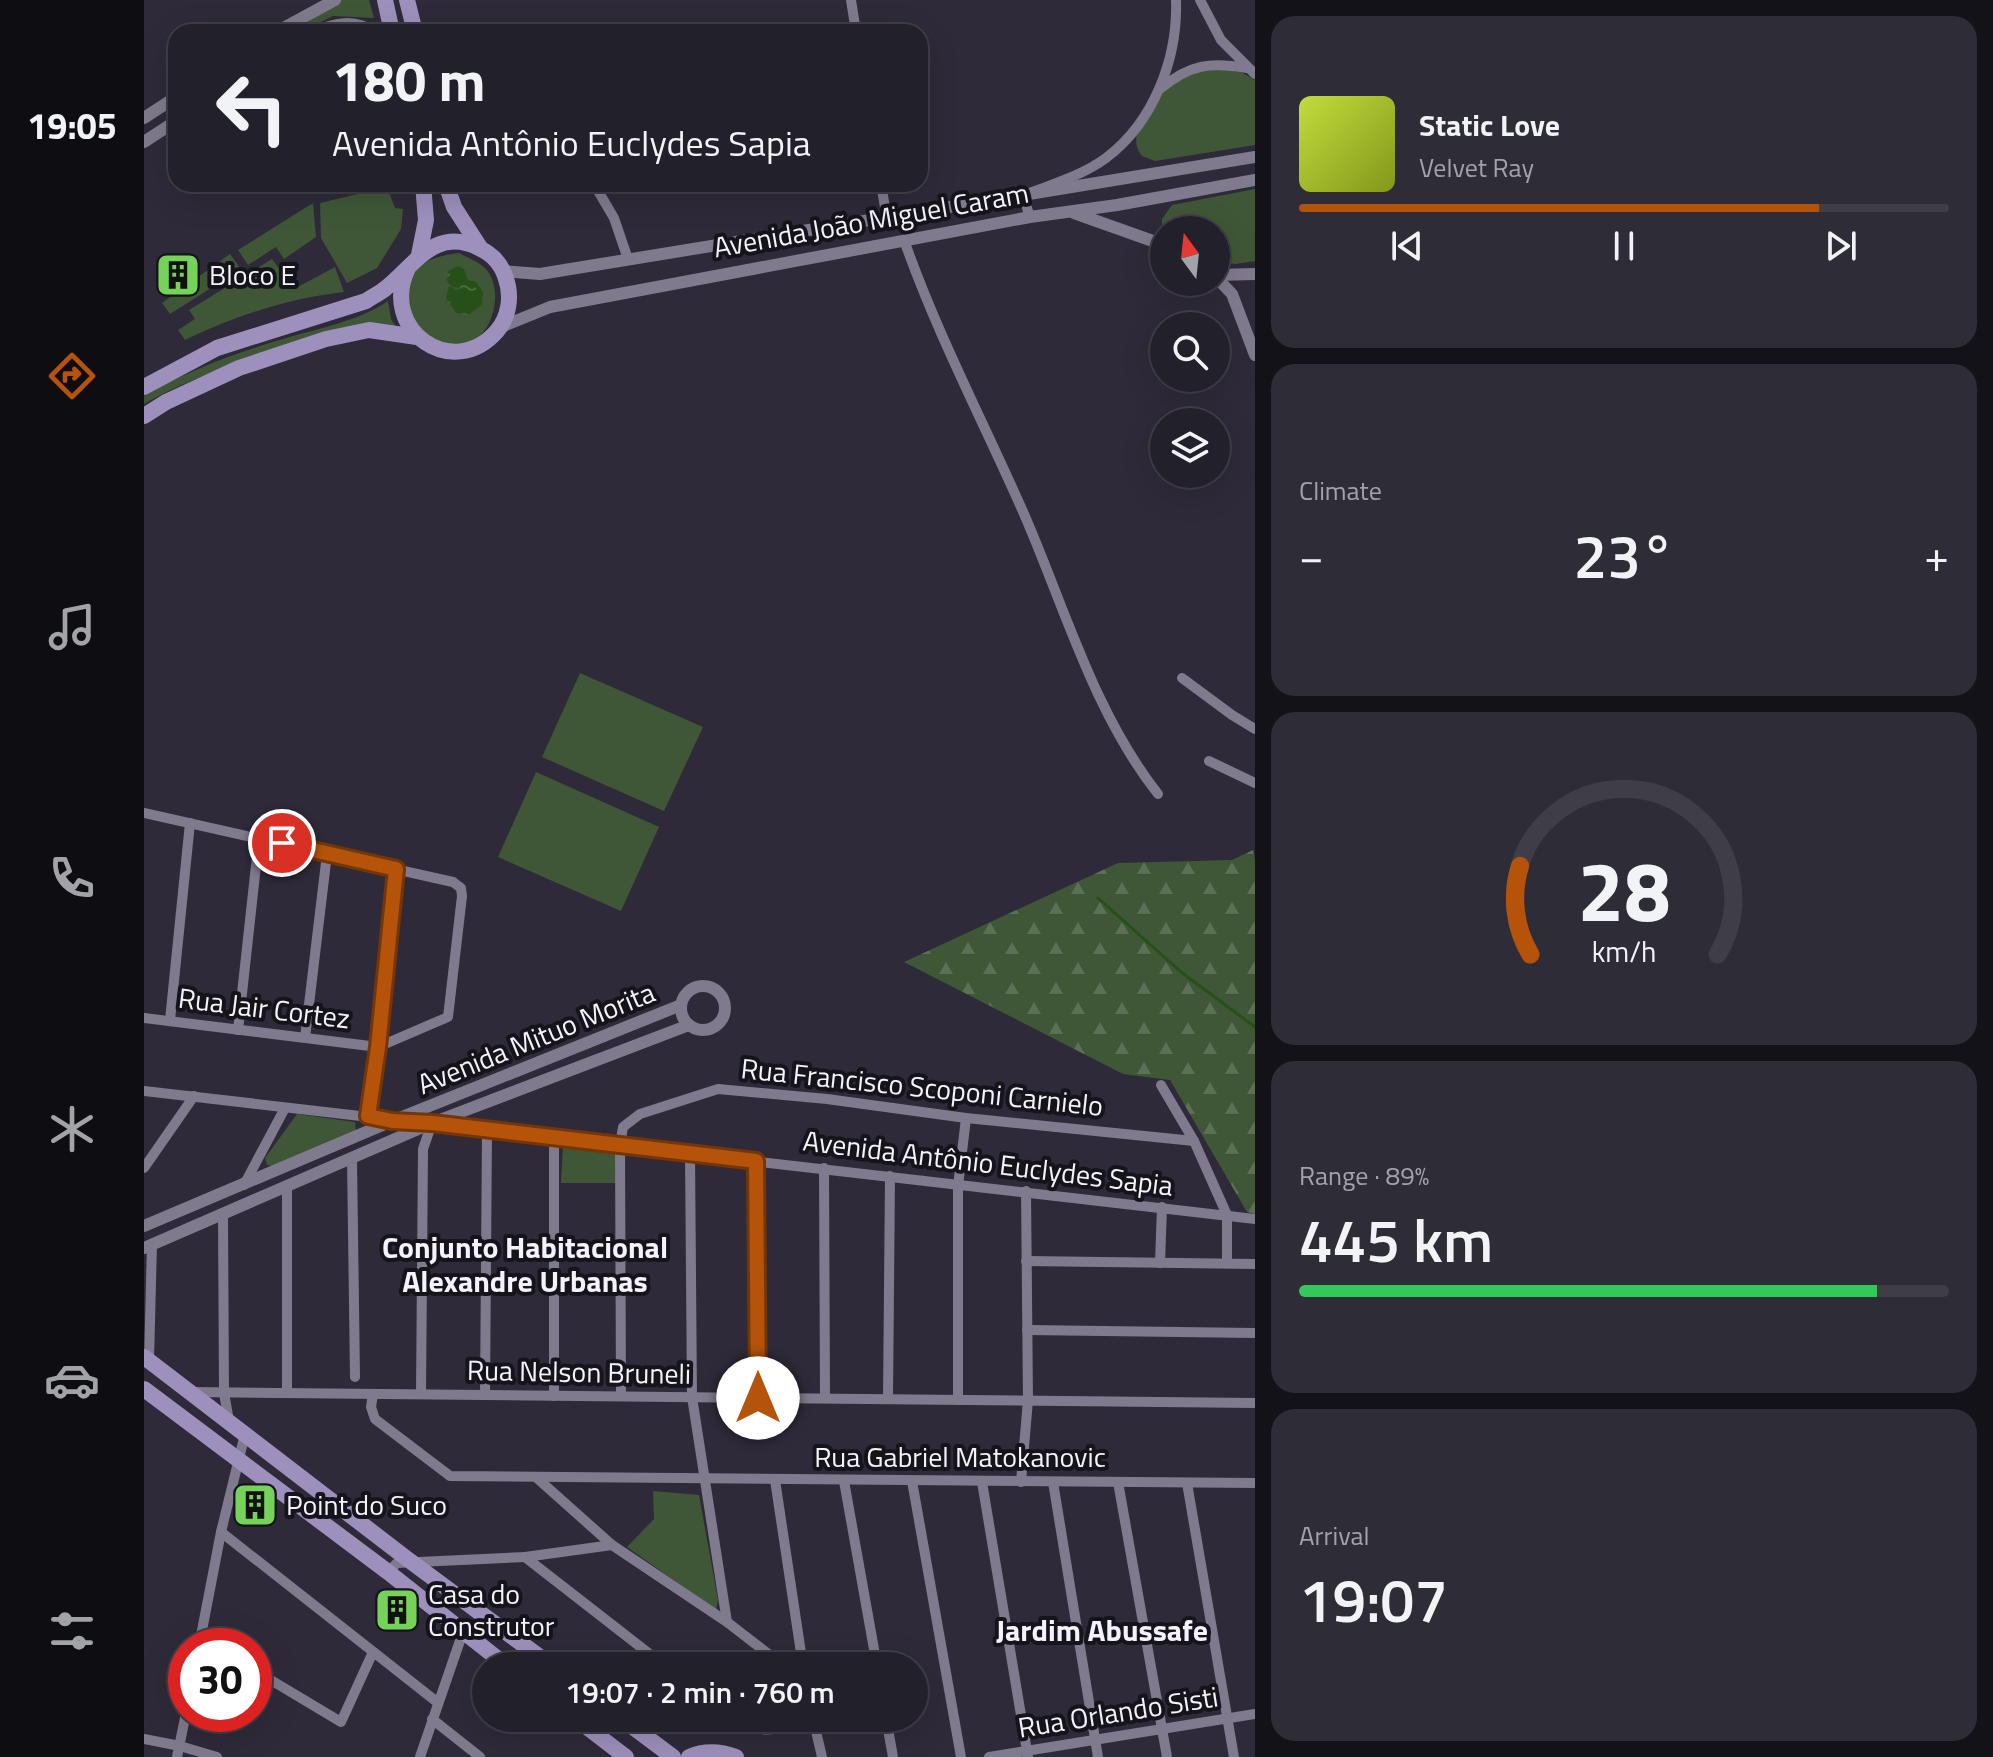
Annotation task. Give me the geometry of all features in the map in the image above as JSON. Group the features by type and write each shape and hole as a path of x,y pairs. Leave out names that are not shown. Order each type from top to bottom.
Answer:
{"main road":[{"path":"385,0 390,24"},
{"path":"407,0 413,24"},
{"path":"144,387 217,348 366,301 386,289 414,262 436,245 454,242 490,254 503,271 510,293 508,310 501,327 490,339 461,351 437,348 417,337 408,327 400,303 400,291 414,262 426,220 424,192"},
{"path":"449,192 454,207 481,249"},
{"path":"144,416 166,402 239,368 326,339 369,330 417,337"},
{"path":"146,1359 533,1652"},
{"path":"144,1389 388,1572 489,1652"},
{"path":"593,1732 626,1757"},
{"path":"640,1732 673,1757"},
{"path":"689,1757 707,1751 736,1757"}],"street":[{"path":"291,24 335,0"},
{"path":"851,0 855,24"},
{"path":"1030,217 1025,202 1027,194 1079,173 1105,158 1129,137 1158,92 1170,62 1176,0"},
{"path":"1200,0 1221,40 1251,71"},
{"path":"1158,92 1174,78 1207,64 1251,71"},
{"path":"144,118 168,102"},
{"path":"144,142 168,126"},
{"name":"Avenida João Miguel Caram","path":"503,271 540,274 1255,157"},
{"path":"1112,180 1118,194 1117,205"},
{"name":"Avenida João Miguel Caram","path":"501,327 550,307 1030,217 1255,180"},
{"path":"599,192 614,218 628,259"},
{"path":"882,192 887,219"},
{"path":"1071,212 1150,240"},
{"path":"904,240 928,303 1042,556 1094,683 1123,743 1158,794"},
{"path":"1230,275 1255,274"},
{"path":"1230,292 1255,355"},
{"path":"1182,678 1255,729"},
{"path":"1209,761 1255,783"},
{"path":"144,813 453,882 461,888 448,1017 378,1047"},
{"path":"170,1020 190,823"},
{"path":"238,1030 259,838"},
{"path":"305,1038 327,854"},
{"path":"368,1116 396,869"},
{"path":"704,985 715,988 725,1000 723,1019 713,1028 699,1030 689,1025 682,1016 684,995 692,988 704,985"},
{"name":"Avenida Mituo Morita","path":"144,1226 392,1121 681,1005"},
{"name":"Rua Jair Cortez","path":"144,1018 378,1047"},
{"name":"Avenida Mituo Morita","path":"148,1246 432,1123 689,1025"},
{"path":"1161,1085 1194,1141 1227,1215 1227,1263"},
{"name":"Rua Francisco Scoponi Carnielo","path":"620,1145 623,1127 640,1114 718,1089 1194,1141"},
{"name":"Avenida Antônio Euclydes Sapia","path":"144,1091 1255,1219"},
{"path":"144,1168 194,1096"},
{"path":"244,1185 285,1108"},
{"path":"958,1400 958,1186 966,1118"},
{"path":"421,1394 423,1149 432,1123"},
{"path":"485,1395 487,1130"},
{"path":"554,1137 554,1396"},
{"path":"620,1145 621,1396"},
{"path":"690,1153 692,1397 727,1622"},
{"path":"352,1159 355,1377"},
{"path":"756,1161 758,1398"},
{"path":"824,1168 825,1398"},
{"path":"888,1399 890,1176"},
{"path":"287,1187 287,1393"},
{"path":"1021,1482 1028,1400 1026,1191"},
{"path":"1160,1263 1162,1207"},
{"path":"223,1214 224,1393 229,1421"},
{"path":"146,1359 148,1246"},
{"path":"1026,1261 1255,1264"},
{"path":"1027,1330 1255,1333"},
{"name":"Rua Nelson Bruneli","path":"190,1392 1255,1403"},
{"name":"Rua Gabriel Matokanovic","path":"373,1394 371,1407 375,1419 450,1476 1255,1483"},
{"path":"203,1628 221,1532 245,1434"},
{"path":"537,1479 612,1545 727,1622 766,1652"},
{"path":"775,1480 801,1652"},
{"path":"844,1481 875,1652"},
{"path":"912,1481 961,1757"},
{"path":"982,1482 1028,1754"},
{"path":"1053,1482 1098,1757"},
{"path":"1118,1482 1167,1757"},
{"path":"1187,1483 1234,1757"},
{"path":"221,1532 437,1702"},
{"path":"388,1572 397,1563 525,1557 612,1545"},
{"path":"525,1557 647,1652"},
{"path":"420,1757 463,1632"},
{"path":"272,1681 341,1722 373,1652"},
{"name":"Rua Orlando Sisti","path":"989,1757 1028,1754 1255,1714"},
{"path":"432,1719 480,1757"},
{"path":"817,1732 822,1757"},
{"path":"889,1732 893,1757"},
{"path":"144,1739 178,1751 217,1757"}],"green space":[{"path":"341,0 369,0 374,18 333,16 316,24 295,24"},
{"path":"1205,68 1241,72 1255,80 1255,145 1155,161 1142,156 1136,139 1148,112 1173,82"},
{"path":"1255,189 1255,261 1230,263 1230,216 1164,216 1172,205"},
{"path":"366,192 389,192 395,208 403,209 401,229 377,268 347,283 321,238 320,203"},
{"path":"313,203 316,237 284,259 276,247 248,265 238,250"},
{"path":"459,253 486,269 495,293 494,307 484,331 475,340 463,345 450,345 415,330 406,292 407,282 417,268 441,256"},
{"path":"230,254 241,269 170,314 162,303"},
{"path":"272,259 294,289 335,267 344,292 263,309 185,340 178,330 195,319 189,310"},
{"path":"388,301 391,319 396,327 267,355 204,376 144,404 144,396 195,371 247,350 351,319"},
{"path":"580,673 703,727 664,811 542,757"},
{"path":"536,772 659,827 621,911 498,857"},
{"path":"1253,850 1255,1214 1247,1212 1170,1080 1123,1074 904,962 1118,863 1232,860"},
{"path":"297,1114 355,1122 356,1131 272,1166 267,1165 265,1158"},
{"path":"563,1144 616,1148 616,1183 561,1183"},
{"path":"653,1491 699,1495 718,1600 716,1610 627,1547 654,1519"}],"water":[{"path":"458,266 464,269 468,280 476,282 483,292 482,305 468,315 456,313 446,298 449,286 457,290 463,288 452,287 447,281 448,271"}],"waterway":[{"path":"1098,898 1181,972 1255,1027"}],"place":[{"name":"Bloco E","path":"178,275"},
{"name":"Point do Suco","path":"255,1505"},
{"name":"Casa do Construtor","path":"397,1610"}],"district":[{"name":"Conjunto Habitacional Alexandre Urbanas","path":"525,1265"},
{"name":"Jardim Abussafe","path":"1102,1631"}],"route":[{"path":"282,843 396,869 368,1116 756,1161 758,1398"}]}
